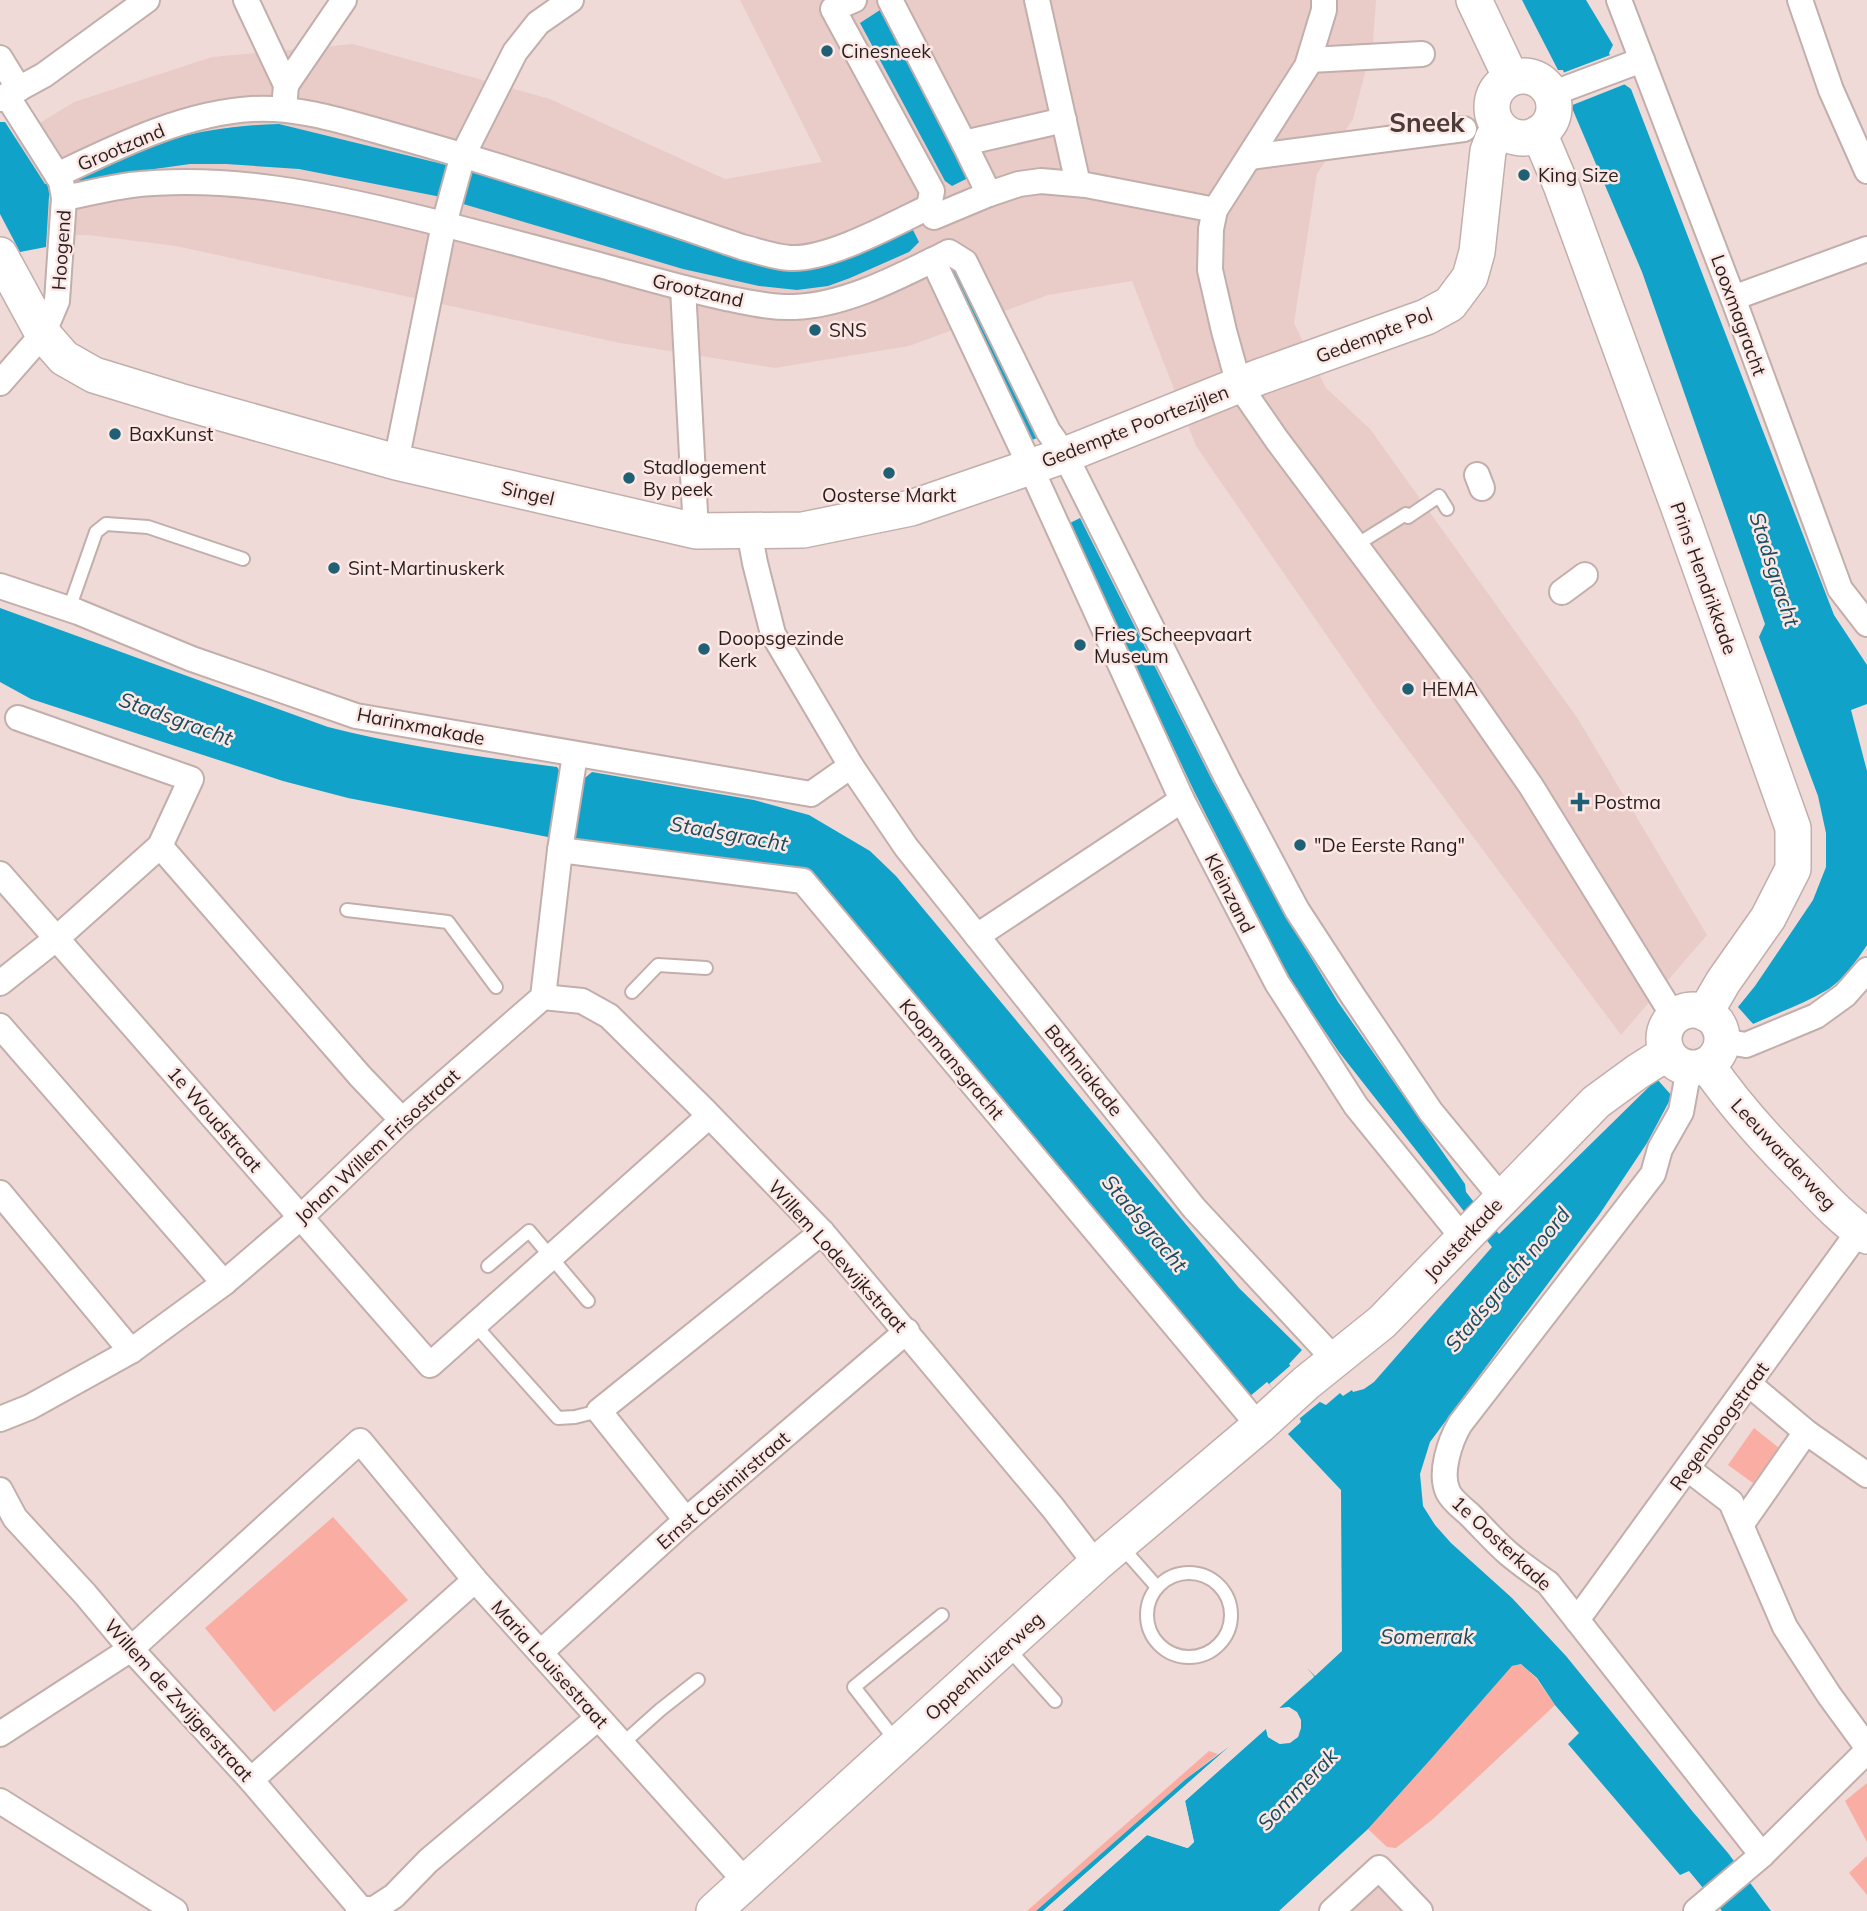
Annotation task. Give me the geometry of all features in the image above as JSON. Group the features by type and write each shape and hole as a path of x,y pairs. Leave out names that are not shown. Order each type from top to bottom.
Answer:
{"main road":[{"path":"1474,0 1511,78"},
{"path":"1511,78 1534,78 1558,92 1553,116 1547,126 1530,137 1509,135 1500,129 1493,116 1492,101 1499,87 1511,78"},
{"name":"Gedempte Pol","path":"1239,385 1426,317 1450,304 1470,277 1477,252 1488,151 1500,129"},
{"name":"Prins Hendrikkade","path":"1539,133 1561,185 1679,507 1793,828 1793,869 1768,918 1723,982 1697,1047"},
{"name":"Hoogend","path":"0,255 43,334"},
{"name":"Singel","path":"43,334 64,358 94,375 396,462 696,531 803,530 911,508 1030,466"},
{"name":"Gedempte Poortezijlen","path":"1030,466 1065,455 1239,385"},
{"name":"Jousterkade","path":"1259,1426 1382,1322 1596,1102 1637,1072 1697,1047"},
{"name":"Leeuwarderweg","path":"1697,1047 1723,1088 1767,1140 1836,1211 1863,1234"},
{"name":"Oppenhuizerweg","path":"714,1911 1009,1643 1259,1426"}],"street":[{"path":"8,95 44,75 147,0"},
{"path":"246,0 285,97"},
{"path":"285,97 344,0"},
{"path":"396,462 447,213 462,161 515,52 538,23 571,0"},
{"path":"890,0 989,194"},
{"path":"1037,0 1078,184"},
{"path":"1324,0 1324,10 1310,60 1214,210 1210,270 1239,385 1277,440 1465,691 1531,786 1697,1047 1746,1045 1816,1016 1844,995 1867,970"},
{"name":"Looxmagracht","path":"1619,0 1632,64 1733,298 1840,589 1863,613"},
{"path":"1800,0 1831,90 1867,171"},
{"name":"Kleinzand","path":"839,3 932,191 932,212 941,256 1052,516 1182,800 1277,983 1356,1106 1481,1219"},
{"path":"1310,60 1422,54"},
{"path":"0,58 8,95 57,174"},
{"path":"1558,92 1632,64"},
{"name":"Grootzand","path":"941,256 867,289 811,305 768,305 683,288 447,213 363,204 253,186 171,183 133,185 64,198 57,174 127,141 173,125 252,109 285,97 328,118 462,161 742,247 791,258 828,252 932,212 1019,184 1041,181 1078,184 1214,210"},
{"path":"964,143 1064,120"},
{"path":"1250,156 1464,129"},
{"name":"Hoogend","path":"43,334 57,301 64,198"},
{"path":"1733,298 1867,248"},
{"path":"941,256 965,262 1007,351 1048,431 1065,455 1227,778 1297,910 1431,1112 1481,1219"},
{"path":"683,288 696,531"},
{"path":"0,383 43,334"},
{"path":"1052,516 1063,501 1070,499 1090,504"},
{"name":"Bothniakade","path":"749,531 773,634 851,766 906,846 1194,1208 1335,1360"},
{"path":"1562,592 1585,575"},
{"name":"Harinxmakade","path":"0,586 69,609 192,659 356,716 574,762 811,794 851,766"},
{"path":"0,983 57,938 160,846 191,779 18,718"},
{"path":"543,997 574,762"},
{"path":"977,936 1182,800"},
{"name":"Koopmansgracht","path":"561,845 803,881 1259,1426"},
{"path":"160,846 360,1076 402,1120"},
{"name":"1e Woudstraat","path":"0,874 430,1365 475,1325"},
{"name":"Willem Lodewijkstraat","path":"543,997 582,1001 614,1011 822,1232 1053,1508 1108,1555"},
{"name":"Johan Willem Frisostraat","path":"0,1419 30,1408 131,1351 224,1283 301,1217 402,1120 543,997"},
{"path":"0,1027 224,1283"},
{"name":"1e Oosterkade","path":"1697,1047 1681,1112 1660,1149 1653,1174 1460,1424 1448,1451 1445,1480 1448,1491 1457,1504 1507,1553 1548,1583 1754,1862"},
{"path":"475,1325 709,1115"},
{"path":"0,1193 131,1351"},
{"path":"686,1520 599,1411 822,1232"},
{"name":"Regenboogstraat","path":"1577,1620 1749,1384 1863,1234"},
{"name":"Ernst Casimirstraat","path":"541,1652 686,1520 907,1331"},
{"path":"1749,1384 1806,1432 1867,1475"},
{"path":"1741,1525 1806,1432"},
{"name":"Maria Louisestraat","path":"131,1649 360,1441 475,1580 746,1882"},
{"path":"1688,1469 1731,1502 1786,1627 1867,1749 1754,1862 1701,1906"},
{"name":"Willem de Zwijgerstraat","path":"0,1490 15,1518 251,1780 360,1910"},
{"path":"251,1780 475,1580"},
{"path":"0,1734 131,1649"},
{"path":"360,1910 374,1909 394,1896 428,1861 598,1718"},
{"path":"0,1801 175,1911"},
{"path":"1332,1911 1380,1868 1420,1911"}],"lane":[{"path":"1356,545 1406,514 1408,517 1439,496 1447,509"},
{"path":"69,609 96,532 106,524 148,527 243,559"},
{"path":"347,910 448,922 496,987"},
{"path":"632,992 658,965 706,968"},
{"path":"488,1266 529,1231 588,1301"},
{"path":"475,1325 558,1418 599,1411"},
{"path":"1108,1555 1157,1587"},
{"path":"1192,1573 1212,1579 1222,1588 1230,1604 1231,1621 1225,1638 1215,1648 1198,1657 1181,1657 1169,1653 1157,1643 1149,1628 1147,1614 1151,1597 1157,1587 1173,1576 1192,1573"},
{"path":"899,1744 854,1687 942,1615"},
{"path":"1009,1643 1014,1656 1055,1701"},
{"path":"622,1744 698,1680"}],"shaded area":[{"path":"740,0 1376,0 1373,42 1353,119 1317,174 1294,323 1326,388 1370,429 1578,719 1707,935 1621,1035 1374,704 1196,446 1132,281 1048,295 909,346 775,368 620,343 176,246 88,235 38,236 9,142 74,102 212,57 353,44 550,99 725,179 822,162"},
{"path":"1754,1428 1779,1448 1753,1483 1728,1465"},
{"path":"333,1517 408,1600 274,1712 205,1628"},
{"path":"1521,1664 1536,1678 1555,1705 1433,1819 1396,1848 1387,1847 1368,1829 1512,1666"},
{"path":"1209,1751 1218,1754 1036,1911 1027,1911"},
{"path":"1867,1783 1867,1842 1845,1801"},
{"path":"1867,1856 1867,1895 1849,1873"},
{"path":"1383,1876 1416,1911 1346,1911"}],"water":[{"path":"1522,0 1586,0 1613,45 1609,53 1622,84 1631,89 1834,615 1867,665 1867,704 1851,710 1867,771 1867,945 1833,986 1800,1004 1753,1024 1751,1022 1672,1096 1647,1143 1599,1215 1430,1442 1420,1474 1423,1506 1451,1543 1512,1598 1566,1656 1728,1853 1771,1911 1722,1911 1689,1871 1680,1875 1568,1744 1579,1733 1537,1678 1521,1664 1512,1666 1368,1829 1279,1911 1062,1911 1147,1835 1187,1848 1194,1842 1185,1801 1266,1728 1268,1737 1280,1744 1298,1737 1301,1721 1289,1707 1278,1709 1314,1677 1307,1668 1315,1676 1342,1651 1341,1490 1288,1434 1301,1422 1300,1419 1267,1382 1249,1397 808,873 581,841 565,835 548,837 348,798 283,781 31,699 0,682 0,608 328,727 442,750 557,767 561,773 586,777 592,772 754,800 809,815 870,851 896,876 1239,1288 1302,1350 1289,1364 1320,1402 1326,1405 1340,1393 1343,1396 1352,1390 1364,1389 1374,1382 1492,1247 1339,1052 1296,989 1194,791 1068,524 1080,518 1213,782 1292,926 1338,1002 1465,1184 1466,1192 1499,1234 1657,1079 1738,1008 1813,900 1826,867 1826,833 1818,796 1759,637 1765,624 1642,272 1572,108 1574,101 1563,70 1558,70"},
{"path":"880,10 972,176 952,186 945,181 860,23"},
{"path":"0,122 5,122 47,184 50,194 46,247 20,252 0,214"},
{"path":"279,124 471,171 761,263 913,230 919,242 909,252 850,278 828,286 797,290 759,286 683,269 436,196 299,169 190,164 119,174 81,184 77,175 179,137 221,129"},
{"path":"958,266 1041,436 1028,442 947,272"},
{"path":"1229,1747 1043,1911 1036,1911 1186,1779"}],"pier":[{"path":"1613,54 1624,81 1628,83 1570,106 1560,74"},
{"path":"1738,1007 1753,1024 1672,1096 1657,1079"},
{"path":"1291,1365 1321,1401 1299,1419 1269,1384"},
{"path":"1307,1668 1314,1676 1279,1708 1289,1707 1297,1712 1301,1720 1298,1737 1290,1743 1280,1744 1268,1737 1266,1729 1185,1801 1194,1842 1188,1848 1147,1835 1062,1911 1058,1911 1145,1832 1187,1844 1191,1841 1182,1799 1264,1725 1269,1726 1271,1735 1280,1741 1289,1740 1295,1735 1298,1721 1294,1715 1288,1711 1277,1712 1274,1708 1309,1676 1307,1673 1234,1748 1048,1911 1043,1911 1231,1745"}],"place":[{"name":"Cinesneek","path":"827,51"},
{"name":"King Size","path":"1524,175"},
{"name":"SNS","path":"815,330"},
{"name":"BaxKunst","path":"115,434"},
{"name":"Oosterse Markt","path":"889,473"},
{"name":"Stadlogement By peek","path":"629,478"},
{"name":"Sint-Martinuskerk","path":"334,568"},
{"name":"Fries Scheepvaart Museum","path":"1080,645"},
{"name":"Doopsgezinde Kerk","path":"704,649"},
{"name":"HEMA","path":"1408,689"},
{"name":"Postma","path":"1580,802"},
{"name":"\"De Eerste Rang\"","path":"1300,845"}],"district":[{"name":"Sneek","path":"1427,122"}],"water label":[{"name":"Stadsgracht","path":"1775,569"},
{"name":"Stadsgracht","path":"176,718"},
{"name":"Stadsgracht","path":"729,833"},
{"name":"Stadsgracht","path":"1145,1223"},
{"name":"Stadsgracht noord","path":"1507,1279"},
{"name":"Somerrak","path":"1427,1636"},
{"name":"Sommerak","path":"1297,1789"}]}
